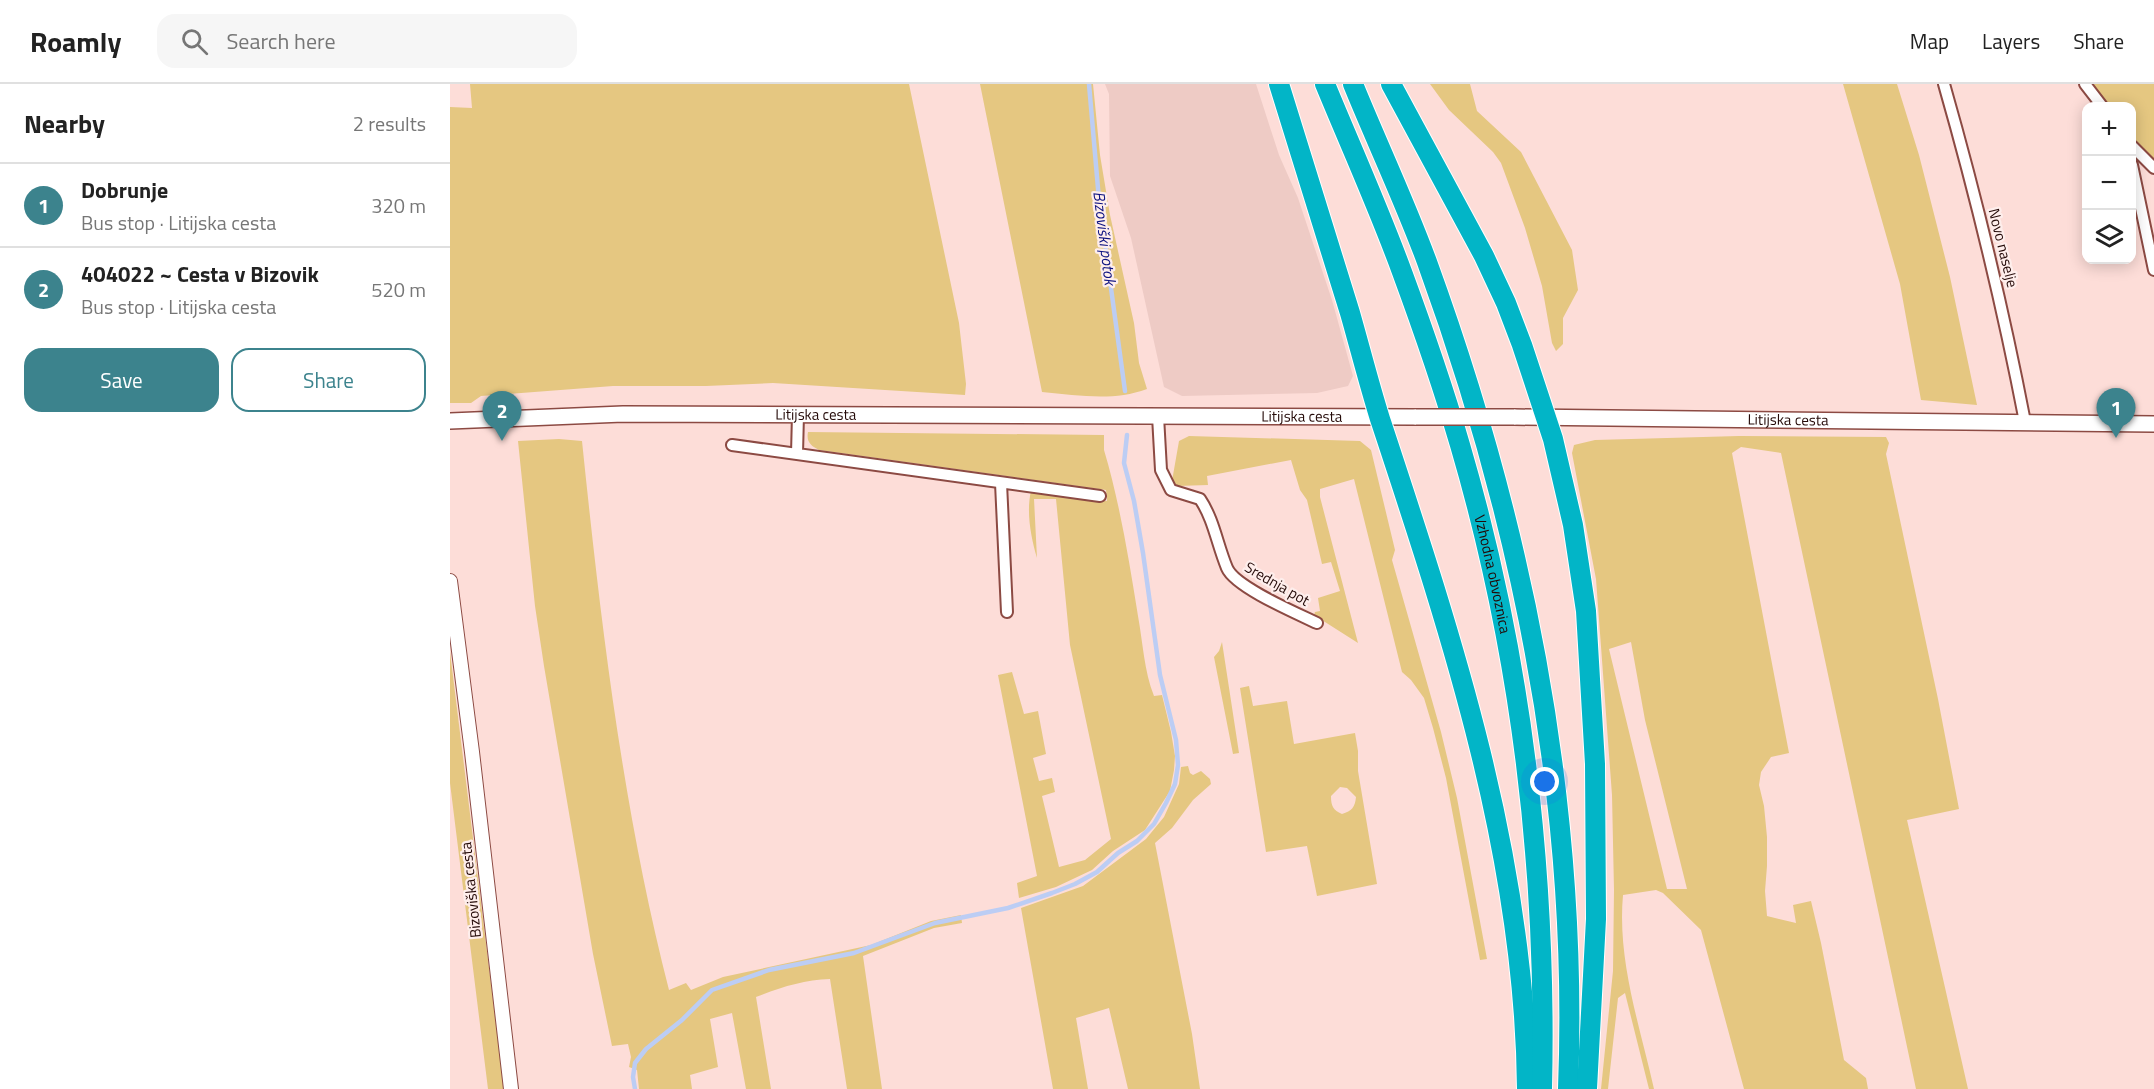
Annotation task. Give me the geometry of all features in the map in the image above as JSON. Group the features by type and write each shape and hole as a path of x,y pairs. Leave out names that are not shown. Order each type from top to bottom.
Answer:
{"highway":[{"path":"1279,84 1350,313 1379,417 1413,516 1473,722 1491,793 1506,865 1521,975 1527,1089"},
{"name":"Vzhodna obvoznica","path":"1325,84 1402,271 1439,378 1468,475 1493,577 1519,714 1536,862 1543,1011 1542,1089"},
{"name":"Vzhodna obvoznica","path":"1353,84 1426,261 1470,390 1492,462 1525,601 1543,696 1561,846 1568,974 1568,1089"},
{"path":"1390,84 1484,256 1522,345 1559,462 1581,570 1592,687 1595,764 1596,919 1587,1089"}],"main road":[{"name":"Litijska cesta","path":"450,421 623,414 798,414 1546,417 2154,424"}],"street":[{"name":"Novo naselje","path":"1944,84 2007,325 2025,422"},
{"path":"2085,84 2099,102"},
{"path":"2136,150 2154,168"},
{"path":"2136,184 2154,270"},
{"path":"797,454 798,414"},
{"name":"Srednja pot","path":"1158,416 1161,470 1171,490 1200,499 1209,513 1228,570 1240,583 1317,623"},
{"path":"732,445 1100,496"},
{"path":"1001,483 1007,612"},
{"name":"Bizoviška cesta","path":"450,581 511,1089"}],"shaded area":[{"path":"470,84 909,84 959,323 966,384 965,395 773,383 613,386 481,396 471,403 450,403 450,107 472,108"},
{"path":"980,84 1093,84 1100,155 1110,215 1134,323 1139,363 1147,389 1108,396 1042,392"},
{"path":"1105,84 1256,84 1279,155 1298,198 1332,300 1353,376 1348,386 1317,393 1182,396 1164,387 1131,238 1110,176 1109,94"},
{"path":"1430,84 1470,84 1477,111 1521,152 1572,250 1578,290 1563,318 1563,344 1556,351 1552,343 1542,286 1525,228 1501,163 1493,152 1449,110"},
{"path":"1843,84 1897,84 1919,155 1950,277 1977,405 1921,400 1900,284"},
{"path":"2089,84 2154,84 2154,164 2136,144 2136,102 2103,102"},
{"path":"808,432 1104,435 1104,450 1124,532 1148,677 1154,696 1162,695 1175,756 1170,791 1145,830 1113,851 1092,870 1056,887 1019,898 1017,883 1037,876 998,675 1012,672 1024,714 1038,711 1046,754 1033,758 1039,781 1052,778 1055,792 1042,796 1059,867 1085,860 1111,839 1070,645 1056,499 1034,499 1037,558 1031,534 1029,508 1031,491 1107,501 1106,490 819,450 810,443"},
{"path":"1189,436 1360,441 1371,450 1395,550 1392,560 1441,732 1457,798 1487,959 1480,960 1446,778 1433,728 1424,698 1402,672 1354,479 1320,489 1320,497 1358,643 1314,615 1315,612 1320,611 1318,598 1340,591 1331,562 1322,564 1307,500 1300,490 1291,460 1207,476 1208,485 1177,486 1172,481 1179,441"},
{"path":"1739,436 1886,437 1889,443 1886,454 1959,809 1907,820 1968,1089 1916,1089 1781,453 1741,447 1732,453 1789,753 1771,757 1761,772 1759,785 1767,837 1765,891 1767,916 1796,923 1793,905 1811,901 1844,1060 1866,1078 1868,1089 1744,1089 1701,930 1663,893 1656,890 1623,895 1622,920 1626,969 1654,1089 1649,1089 1625,993 1618,998 1608,1089 1601,1089 1613,971 1612,795 1596,579 1572,453 1574,445 1595,440","holes":["1631,642 1645,720 1687,889 1667,889 1609,649"]},
{"path":"559,439 582,441 615,717 639,855 669,990 686,983 691,990 723,977 871,945 931,921 961,915 962,923 934,928 863,956 882,1089 847,1089 830,979 793,985 756,997 771,1089 746,1089 732,1013 710,1019 718,1067 690,1075 692,1089 639,1089 637,1070 629,1067 631,1057 628,1044 612,1046 593,954 544,666 535,606 518,441"},
{"path":"1222,642 1239,753 1233,754 1214,657"},
{"path":"450,652 504,1089 488,1089 450,783"},
{"path":"1249,686 1253,706 1287,701 1294,744 1355,733 1358,771 1377,884 1317,896 1307,846 1266,852 1240,688","holes":["1340,787 1347,788 1356,800 1354,806 1342,814 1333,807 1331,796"]},
{"path":"1188,766 1190,773 1193,775 1201,771 1210,779 1211,784 1193,800 1172,828 1155,843 1192,1034 1200,1089 1128,1089 1109,1008 1076,1018 1088,1089 1053,1089 1021,908 1083,886 1146,839 1164,817 1179,784 1181,767"}],"waterway":[{"name":"Bizoviški potok","path":"1089,84 1099,200 1125,391"},
{"path":"635,1089 633,1077 635,1063 646,1049 682,1020 712,990 769,970 854,953 935,923 1008,908 1052,893 1097,872 1118,853 1137,841 1154,824 1175,784 1178,765 1176,740 1160,675 1134,501 1124,463 1127,435"}],"place":[{"name":"Dobrunje","path":"2116,438"},
{"name":"404022 ~ Cesta v Bizovik","path":"502,441"}]}
